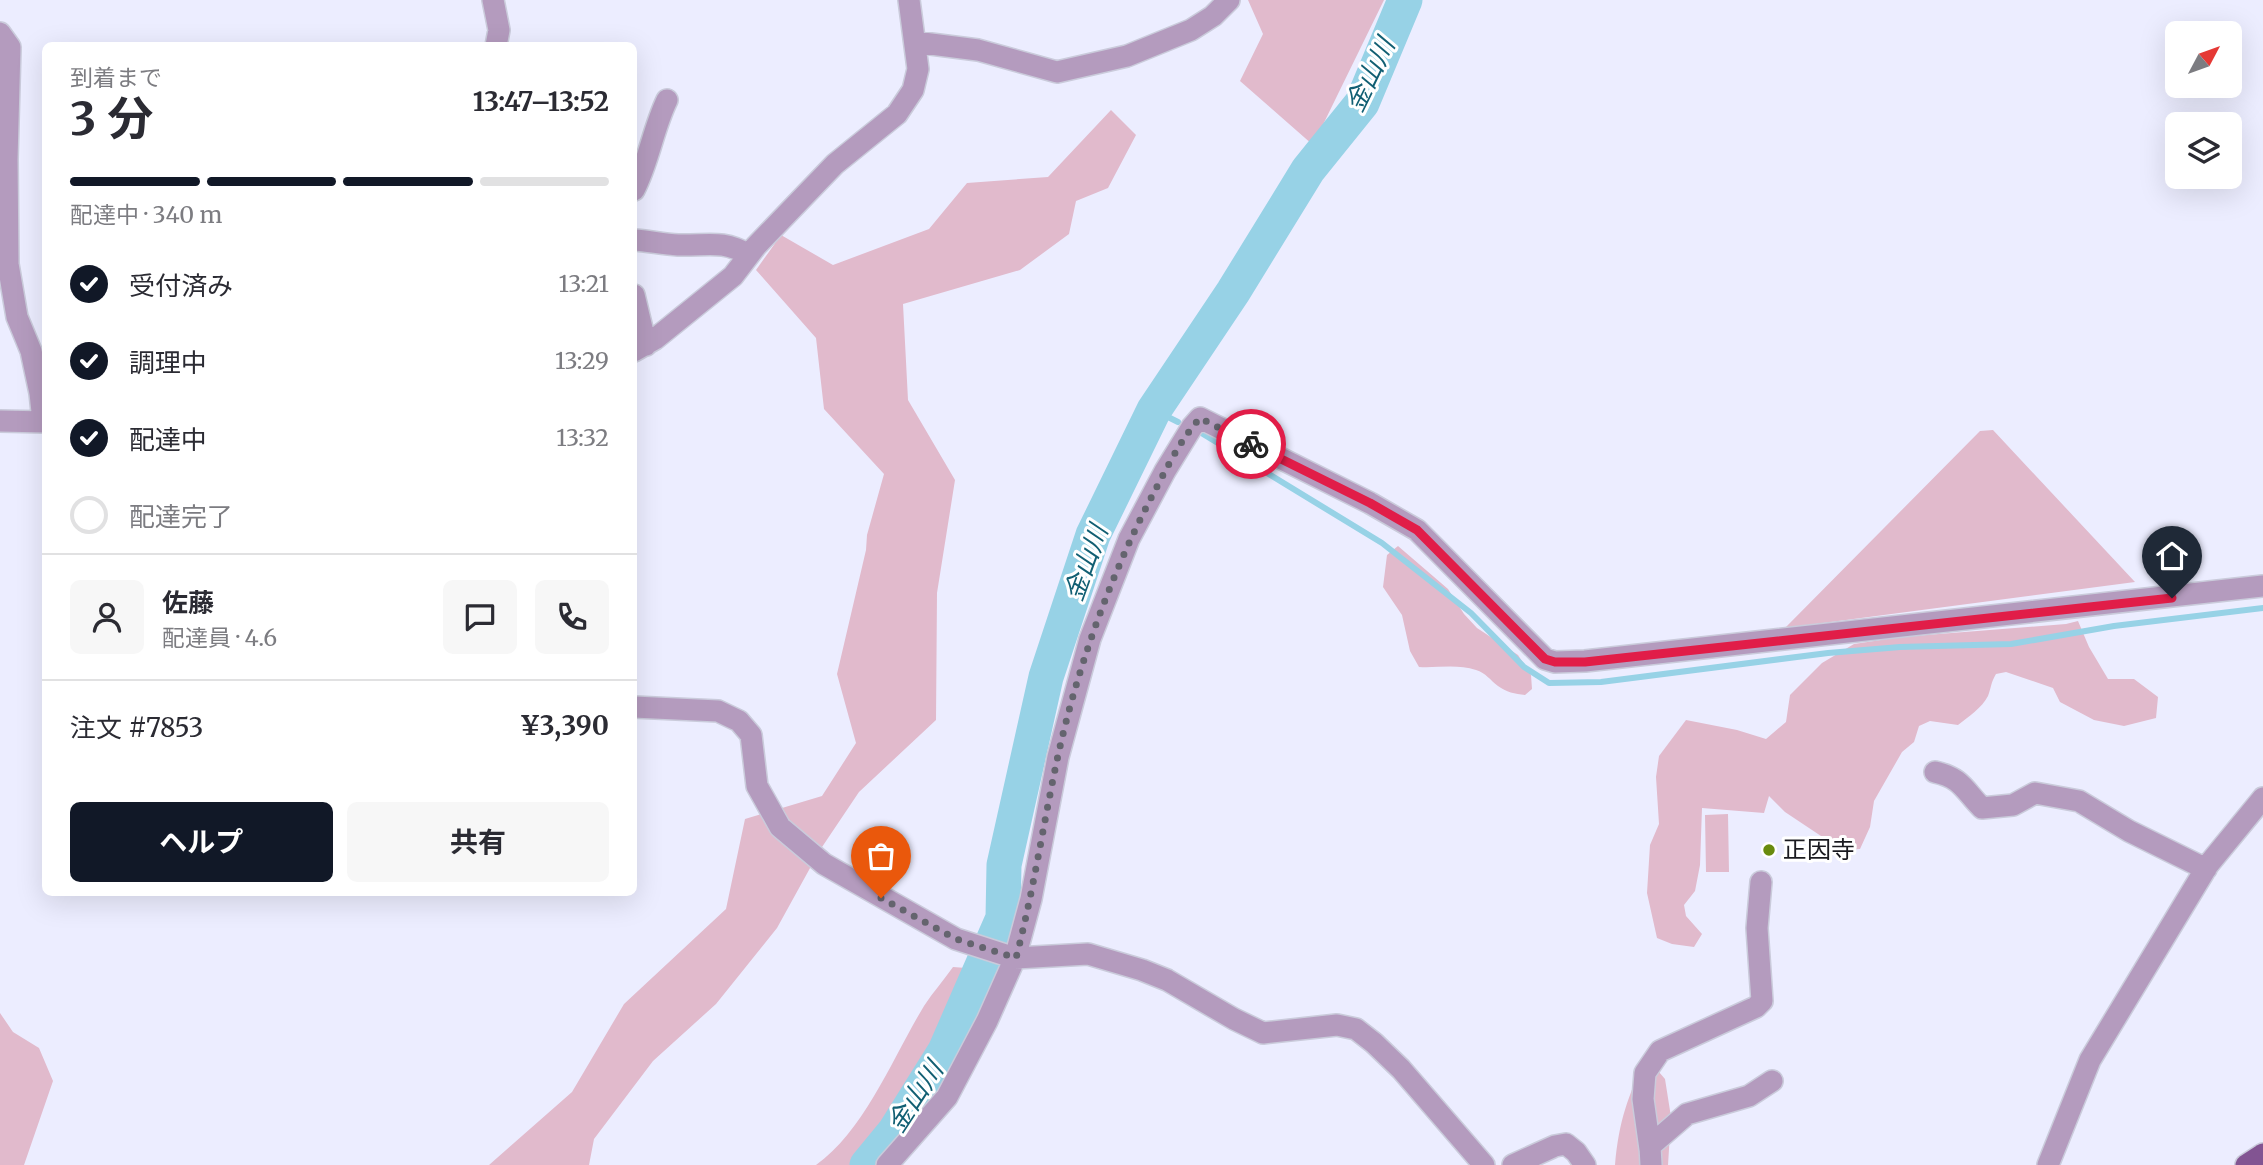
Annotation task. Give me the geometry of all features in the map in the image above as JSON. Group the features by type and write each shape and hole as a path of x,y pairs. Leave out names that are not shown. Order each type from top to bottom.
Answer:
{"main road":[{"path":"2246,1165 2263,1154"}],"street":[{"path":"493,0 499,30 497,42"},
{"path":"637,322 640,348 733,276 749,255 835,164 897,114 913,90 918,69 909,0"},
{"path":"915,42 978,50 1057,72 1127,56 1191,30 1213,16 1229,0"},
{"path":"0,33 10,47 8,264 17,317 31,351 42,407"},
{"path":"637,184 644,170 656,123 667,100"},
{"path":"637,240 680,245 733,246 749,255"},
{"path":"887,1165 947,1097 987,1021 1031,899 1058,757 1090,639 1129,539 1166,471 1200,418 1370,503 1417,530 1545,659 1555,662 1585,662 2263,586"},
{"path":"0,421 42,421"},
{"path":"637,707 718,711 739,721 751,735 757,786 780,828 824,864 956,939 1010,957 1088,954 1142,970 1167,980 1263,1033 1337,1024 1356,1029 1401,1069 1484,1165"},
{"path":"1935,772 1951,776 1964,785 1982,808 2013,805 2035,793 2079,801 2129,831 2206,869"},
{"path":"2048,1165 2091,1060 2206,869 2263,798"},
{"path":"1650,1157 1643,1099 1645,1073 1660,1051 1756,1007 1762,1001 1757,928 1761,882"},
{"path":"1650,1157 1650,1146 1687,1114 1749,1096 1772,1080"},
{"path":"1513,1165 1555,1146 1566,1144 1585,1165"}],"shaded area":[{"path":"1248,0 1384,0 1313,145 1240,81 1263,34"},
{"path":"1111,110 1136,135 1108,188 1076,201 1069,234 1020,270 903,304 908,400 955,480 937,593 936,720 859,792 820,850 777,928 716,1004 653,1061 594,1139 589,1165 489,1165 572,1092 624,1004 726,909 745,819 822,796 856,743 837,674 866,550 867,535 884,474 824,409 816,338 756,270 781,235 833,265 929,229 967,183 1048,177"},
{"path":"1993,430 2135,582 1785,628 1980,431"},
{"path":"1398,546 1448,589 1477,628 1518,655 1531,675 1532,689 1525,695 1504,690 1483,673 1469,668 1419,667 1410,651 1402,615 1383,587 1387,555"},
{"path":"2078,621 2089,647 2108,679 2134,679 2158,697 2156,718 2124,726 2094,720 2060,702 2053,688 2006,672 1996,674 1988,696 1975,712 1958,725 1930,721 1919,726 1914,742 1902,752 1874,801 1870,827 1860,849 1842,850 1785,812 1769,796 1764,813 1702,808 1700,865 1695,891 1684,905 1686,916 1702,934 1694,947 1672,944 1657,938 1647,893 1650,845 1659,824 1656,777 1659,756 1686,720 1766,739 1786,722 1790,695 1822,663 1854,644 1901,637"},
{"path":"1728,814 1729,872 1706,872 1705,815"},
{"path":"953,967 993,970 964,1040 932,1096 877,1165 816,1165 849,1133 864,1113 924,1006"},
{"path":"0,1013 13,1032 39,1048 53,1081 24,1165 0,1165"},
{"path":"1646,1057 1665,1079 1671,1117 1668,1165 1615,1165 1625,1109"}],"waterway":[{"name":"金山川","path":"867,1165 895,1131 945,1051 1003,918 1004,865 1046,677 1093,535 1154,410 1233,292 1308,170 1362,103 1405,0"},
{"path":"1154,410 1178,422"},
{"path":"1203,434 1382,543 1471,613 1524,667 1549,683 1601,682 1828,653 1900,647 2011,644 2114,626 2263,608"}],"way so far":[{"path":"881,898 956,939 1005,957 1016,958 1031,899 1058,757 1090,639 1129,539 1166,471 1200,418 1251,444"}],"place":[{"name":"正因寺","path":"1769,850"}],"route":[{"path":"1251,444 1370,503 1417,530 1545,659 1555,662 1585,662 2172,598"}]}
